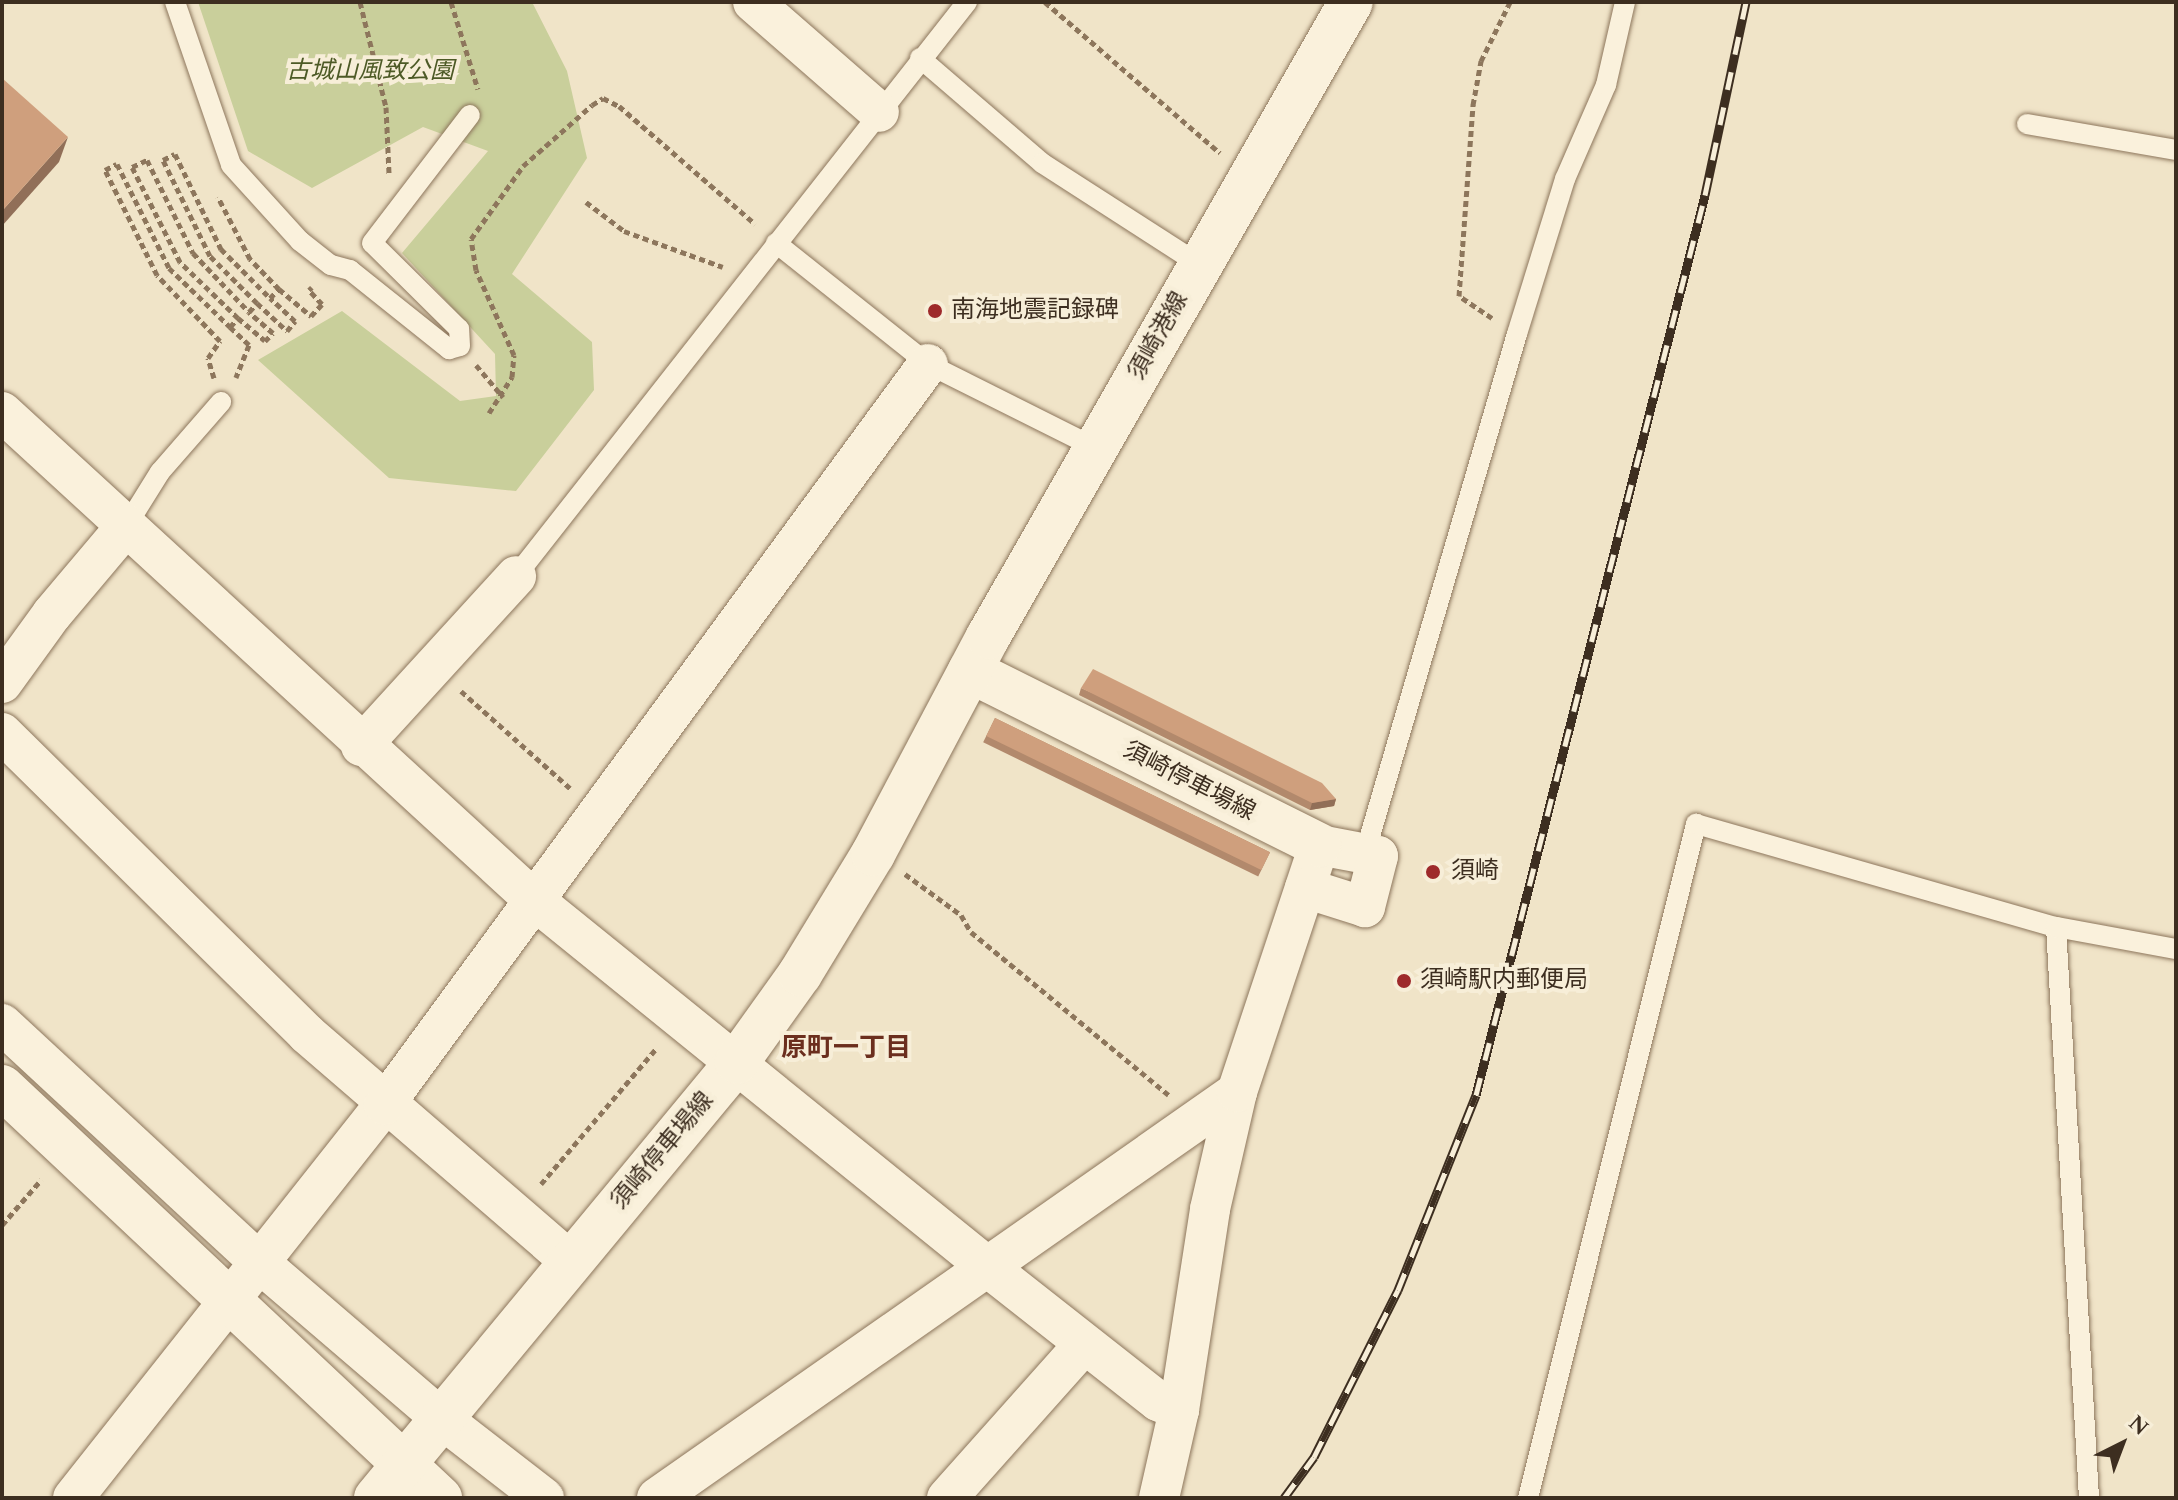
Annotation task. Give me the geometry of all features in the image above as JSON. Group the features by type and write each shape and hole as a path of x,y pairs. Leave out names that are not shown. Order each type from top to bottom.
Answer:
{"main road":[{"name":"須崎港線","path":"970,671 1351,2"},
{"name":"須崎停車場線","path":"390,1482 737,1062 800,974 873,854 970,671 1319,845"},
{"path":"2,1087 230,1303 390,1482 440,1498"}],"street":[{"path":"753,2 879,112"},
{"path":"73,1498 384,1105 928,364"},
{"path":"2,412 127,525 361,746 534,900 683,1017 1084,1344 1158,1401 1179,1410"},
{"path":"2,683 52,614 127,525"},
{"path":"361,746 516,576"},
{"path":"2,733 384,1105 517,1213 571,1262"},
{"path":"1159,1498 1179,1410 1210,1209 1237,1092 1319,845 1378,856 1365,907 1305,888"},
{"path":"2,1024 261,1264 442,1419 544,1498"},
{"path":"657,1498 985,1265 1199,1123 1237,1092"},
{"path":"947,1498 1084,1344"}],"lane":[{"path":"175,2 231,165 300,241 331,265 350,270 449,349 460,346 459,329 377,252 372,243 390,215 470,115"},
{"path":"516,576 967,2"},
{"path":"1365,853 1517,334 1565,179 1606,85 1625,2"},
{"path":"920,58 1042,163 1200,265"},
{"path":"2027,124 2176,150"},
{"path":"776,243 928,364 1096,448"},
{"path":"127,525 160,472 221,402"},
{"path":"1528,1498 1696,824 2056,927 2176,949"},
{"path":"2056,927 2089,1498"}],"path":[{"path":"360,2 386,107 390,215"},
{"path":"451,2 478,86 476,108 470,115"},
{"path":"1045,2 1171,115 1251,178"},
{"path":"1510,2 1481,61 1473,105 1459,296 1517,334"},
{"path":"489,413 503,397 514,355 476,270 471,239 523,166 603,98 619,106 776,243"},
{"path":"175,154 221,249 295,321 287,331 257,303 210,256 163,160 175,154"},
{"path":"147,160 193,253 273,333 265,341 238,318 180,262 132,167 147,160"},
{"path":"221,402 208,358 220,341 157,275 105,170 117,164 169,268 249,345 234,382"},
{"path":"215,193 250,259 311,316 322,304 309,290 331,265"},
{"path":"586,202 624,231 749,278"},
{"path":"270,298 279,289"},
{"path":"249,312 257,303"},
{"path":"230,327 238,318"},
{"path":"460,346 503,397"},
{"path":"434,666 598,814"},
{"path":"873,854 961,915 971,932 1130,1059 1199,1123"},
{"path":"517,1213 683,1017"},
{"path":"2,1225 44,1177"}],"green space":[{"name":"古城山風致公園","path":"198,2 532,2 567,71 587,158 512,274 592,342 594,390 516,491 389,478 258,360 342,311 460,401 496,396 495,354 402,253 488,151 423,127 312,188 248,151"}],"building":[{"path":"2,78 68,137 2,211"},
{"path":"1093,669 1322,783 1336,799 1312,803 1081,688"},
{"path":"995,718 1270,852 1261,870 986,736"}],"railway":[{"path":"1284,1498 1314,1457 1398,1290 1476,1095 1705,195 1746,2"}],"place":[{"name":"南海地震記録碑","path":"935,311"},
{"name":"須崎","path":"1433,872"},
{"name":"須崎駅内郵便局","path":"1404,981"}],"district":[{"name":"原町一丁目","path":"846,1049"}]}
